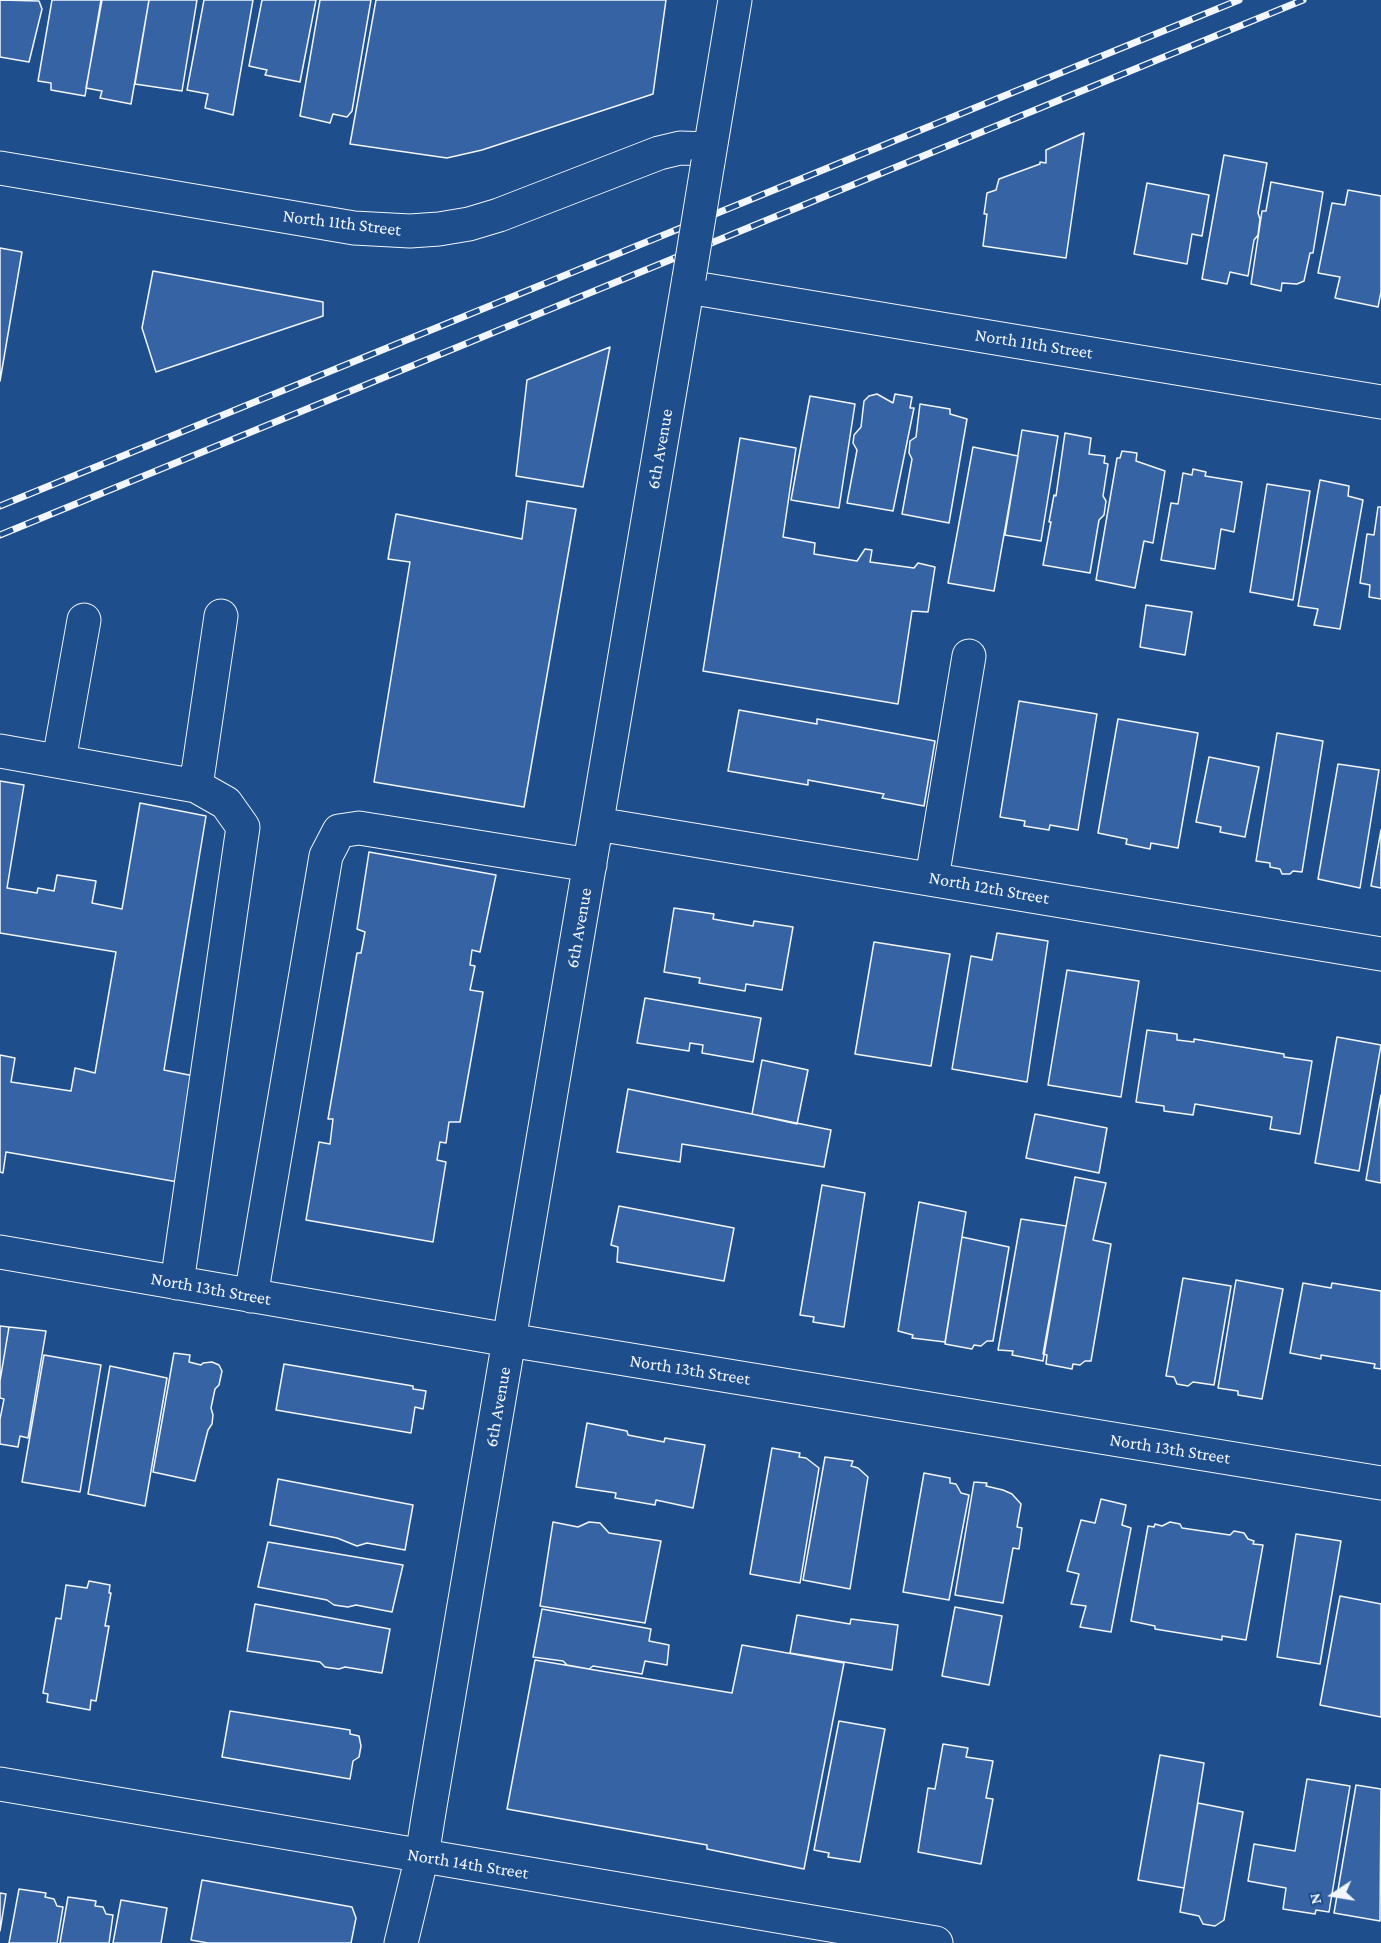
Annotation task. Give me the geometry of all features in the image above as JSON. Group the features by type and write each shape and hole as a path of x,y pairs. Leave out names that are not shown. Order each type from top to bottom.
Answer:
{"street":[{"name":"6th Avenue","path":"401,1943 422,1856 735,0"},
{"name":"North 11th Street","path":"0,168 354,228 410,231 439,229 489,218 659,153 680,148 709,156"},
{"name":"North 11th Street","path":"688,283 1381,402"},
{"path":"196,786 221,616"},
{"path":"58,760 84,620"},
{"path":"932,878 969,656"},
{"path":"0,751 196,786 226,803 243,827 177,1283"},
{"name":"North 12th Street","path":"597,824 1381,954"},
{"path":"251,1296 326,856 339,831 359,828 590,865"},
{"name":"North 13th Street","path":"0,1252 510,1340 1381,1484"},
{"name":"North 14th Street","path":"0,1785 936,1943"}],"building":[{"path":"0,0 39,1 42,9 29,62 0,57"},
{"path":"52,0 101,0 85,96 51,90 51,83 38,81"},
{"path":"102,0 149,0 131,104 100,98 102,91 86,88"},
{"path":"149,0 197,0 182,91 135,84"},
{"path":"204,0 253,0 233,115 205,108 208,94 187,90"},
{"path":"262,0 316,0 300,82 265,75 267,70 249,66"},
{"path":"320,0 371,0 352,111 347,117 333,114 330,123 300,116"},
{"path":"376,0 666,0 653,94 482,150 447,158 350,144"},
{"path":"1084,133 1066,258 983,246 987,193 996,190 999,179 1040,164 1040,162 1046,163 1046,150"},
{"path":"1224,155 1267,163 1258,213 1260,219 1258,235 1254,240 1248,276 1230,272 1227,284 1202,279"},
{"path":"1271,182 1323,192 1313,253 1310,253 1304,281 1297,284 1282,283 1281,291 1251,284 1262,211 1266,211"},
{"path":"1147,183 1209,195 1202,236 1192,234 1187,264 1134,254"},
{"path":"1348,190 1381,196 1381,292 1378,307 1335,298 1340,277 1318,273 1332,203 1345,205"},
{"path":"0,248 22,252 0,381"},
{"path":"153,271 323,302 323,316 156,372 142,328"},
{"path":"610,347 583,487 516,476 527,380"},
{"path":"877,394 893,403 895,394 912,397 910,408 914,408 893,511 847,503 857,450 853,443 854,435 861,427 864,401 869,396"},
{"path":"810,396 855,404 839,508 791,500"},
{"path":"920,404 950,409 950,414 967,419 949,523 902,514 912,459 909,453 910,441 916,437"},
{"path":"1022,430 1058,436 1041,541 1005,535"},
{"path":"1065,433 1091,438 1089,454 1105,456 1104,463 1108,464 1103,496 1106,501 1104,515 1099,520 1090,573 1043,565"},
{"path":"740,438 796,448 783,537 815,543 814,554 857,561 865,549 872,550 870,562 914,568 918,563 935,567 928,612 912,611 898,704 703,671"},
{"path":"973,447 1018,456 994,591 948,583"},
{"path":"1122,451 1137,453 1136,461 1165,471 1153,543 1144,541 1135,588 1096,580 1117,458 1120,458"},
{"path":"1193,469 1206,472 1205,476 1242,482 1234,532 1221,529 1215,569 1161,560 1171,503 1178,504 1183,473 1192,475"},
{"path":"1320,480 1349,486 1348,496 1363,500 1340,629 1314,625 1318,609 1298,606"},
{"path":"1267,484 1310,491 1293,600 1250,592"},
{"path":"527,501 576,509 524,807 374,782 410,562 388,559 396,514 522,539"},
{"path":"1378,507 1381,507 1381,599 1369,597 1370,585 1360,583 1367,534 1374,535"},
{"path":"1146,605 1192,612 1185,655 1140,647"},
{"path":"1019,701 1097,714 1078,830 1050,825 1049,830 1024,826 1025,821 1000,817"},
{"path":"739,710 817,724 817,719 935,741 924,806 882,798 884,794 808,780 808,785 728,771"},
{"path":"1118,719 1198,733 1178,848 1151,843 1150,849 1126,844 1127,839 1098,833"},
{"path":"1277,733 1323,741 1302,872 1293,871 1290,874 1282,874 1280,869 1270,867 1270,863 1256,861"},
{"path":"1209,757 1259,767 1245,837 1220,832 1221,827 1196,822"},
{"path":"1338,764 1379,770 1360,888 1318,879"},
{"path":"0,781 24,785 7,888 37,893 38,888 54,891 57,875 96,881 92,903 122,909 140,803 206,816 164,1070 194,1076 178,1182 6,1152 3,1173 0,1172 0,1055 15,1058 11,1082 71,1091 75,1068 95,1073 116,952 0,933"},
{"path":"1381,830 1381,888 1371,886"},
{"path":"369,852 496,875 480,952 472,950 470,965 475,966 470,990 483,992 460,1122 449,1122 446,1143 440,1142 437,1160 446,1162 433,1242 306,1220 319,1142 330,1144 333,1119 328,1119 357,953 361,953 365,932 357,929"},
{"path":"674,908 714,914 713,919 753,926 754,921 793,927 782,990 746,984 745,991 699,983 700,978 664,972"},
{"path":"997,933 1048,941 1027,1082 952,1069 971,956 992,960"},
{"path":"874,942 950,954 931,1066 855,1054"},
{"path":"1067,970 1139,981 1121,1097 1048,1085"},
{"path":"645,998 761,1018 753,1062 702,1053 703,1045 690,1043 689,1051 637,1043"},
{"path":"1147,1030 1177,1034 1177,1040 1194,1042 1194,1039 1312,1061 1300,1134 1270,1129 1272,1117 1195,1104 1193,1115 1164,1111 1164,1106 1136,1102"},
{"path":"1337,1037 1381,1045 1359,1171 1315,1163"},
{"path":"762,1060 808,1070 797,1124 752,1114"},
{"path":"628,1089 831,1130 824,1167 682,1144 680,1162 617,1152"},
{"path":"1381,1095 1381,1183 1366,1180"},
{"path":"1035,1114 1107,1128 1099,1173 1026,1158"},
{"path":"1075,1177 1106,1183 1093,1240 1111,1244 1091,1361 1085,1361 1080,1365 1073,1364 1072,1369 1046,1364 1047,1355 1043,1354"},
{"path":"822,1185 865,1193 844,1327 813,1322 814,1317 800,1315"},
{"path":"919,1202 966,1212 945,1342 912,1338 913,1335 898,1331"},
{"path":"619,1206 734,1228 724,1281 617,1262 618,1247 611,1245"},
{"path":"1021,1219 1066,1226 1043,1361 1012,1355 1013,1351 998,1350"},
{"path":"962,1237 1009,1247 993,1341 987,1341 981,1346 974,1345 972,1349 945,1344"},
{"path":"1183,1278 1231,1286 1214,1385 1193,1382 1188,1386 1177,1384 1174,1377 1166,1376"},
{"path":"1236,1280 1283,1289 1262,1399 1238,1395 1238,1391 1218,1388"},
{"path":"1303,1283 1331,1288 1332,1283 1381,1291 1381,1369 1374,1368 1375,1364 1321,1355 1321,1359 1290,1353"},
{"path":"0,1326 9,1327 0,1381"},
{"path":"9,1327 46,1331 28,1438 20,1436 18,1447 0,1444 0,1419 4,1399 0,1398 0,1381"},
{"path":"174,1353 190,1355 189,1362 201,1365 212,1362 219,1365 222,1371 211,1408 212,1424 208,1430 195,1481 153,1472"},
{"path":"44,1355 101,1365 80,1492 22,1482"},
{"path":"284,1364 413,1386 413,1389 426,1391 423,1409 415,1407 411,1433 276,1410"},
{"path":"110,1366 167,1378 145,1506 88,1494"},
{"path":"587,1423 627,1431 628,1435 664,1442 665,1438 705,1445 693,1508 656,1500 655,1505 615,1498 616,1493 576,1487"},
{"path":"772,1448 800,1453 799,1457 806,1458 819,1468 800,1583 750,1574"},
{"path":"825,1457 853,1461 851,1466 858,1468 868,1477 850,1589 803,1580"},
{"path":"924,1473 950,1478 950,1483 956,1484 961,1493 969,1495 949,1600 903,1592"},
{"path":"278,1479 413,1505 405,1550 367,1543 357,1546 337,1538 270,1525"},
{"path":"974,1482 987,1483 986,1486 1012,1494 1021,1504 1017,1527 1022,1528 1019,1549 1013,1548 1003,1603 955,1595"},
{"path":"1101,1499 1126,1505 1122,1525 1131,1528 1111,1632 1080,1627 1086,1606 1071,1604 1079,1574 1067,1571 1081,1520 1095,1523"},
{"path":"553,1522 578,1527 589,1522 600,1523 609,1533 661,1541 645,1623 540,1606"},
{"path":"1170,1522 1180,1524 1182,1528 1230,1535 1234,1531 1244,1533 1248,1539 1254,1541 1253,1544 1263,1545 1246,1640 1222,1636 1222,1640 1155,1629 1155,1626 1131,1621 1148,1526 1154,1527 1155,1524 1162,1526"},
{"path":"1296,1534 1341,1541 1320,1664 1277,1657"},
{"path":"268,1542 403,1565 392,1612 356,1605 348,1607 334,1605 327,1600 258,1587"},
{"path":"89,1581 110,1585 109,1593 111,1593 105,1626 109,1626 96,1701 91,1700 90,1710 47,1702 48,1694 43,1693 56,1618 61,1619 66,1585 87,1588"},
{"path":"1340,1596 1381,1604 1381,1717 1320,1705"},
{"path":"255,1604 390,1629 382,1673 345,1667 339,1669 325,1667 320,1662 247,1651"},
{"path":"955,1607 1002,1616 989,1685 942,1676"},
{"path":"542,1609 651,1629 649,1641 669,1645 667,1665 645,1661 642,1674 593,1666 589,1669 567,1665 563,1661 533,1657"},
{"path":"797,1615 850,1624 851,1619 898,1625 892,1670 790,1653"},
{"path":"742,1645 844,1663 804,1869 707,1849 707,1845 507,1809 535,1660 732,1693"},
{"path":"230,1711 350,1730 350,1734 359,1736 361,1746 359,1757 353,1761 350,1779 222,1757"},
{"path":"839,1721 885,1729 860,1862 828,1857 829,1853 814,1850"},
{"path":"943,1744 968,1748 966,1757 993,1761 986,1798 993,1799 981,1864 918,1852 928,1788 935,1789"},
{"path":"1160,1755 1204,1763 1184,1888 1138,1880"},
{"path":"1307,1779 1350,1786 1329,1912 1316,1910 1315,1914 1283,1909 1286,1888 1248,1881 1254,1844 1295,1851"},
{"path":"1356,1785 1381,1789 1380,1921 1334,1913"},
{"path":"1198,1803 1243,1812 1224,1920 1215,1926 1203,1924 1199,1916 1180,1912"},
{"path":"202,1880 352,1907 356,1918 351,1943 208,1943 191,1940"},
{"path":"19,1889 46,1893 45,1897 54,1899 57,1906 63,1907 57,1943 9,1943"},
{"path":"0,1893 6,1894 0,1931"},
{"path":"68,1897 96,1901 95,1906 103,1907 106,1914 113,1915 109,1943 60,1943"},
{"path":"121,1900 167,1908 161,1943 113,1943"}],"railway":[{"path":"0,506 1239,0"},
{"path":"0,535 1303,0"}]}
